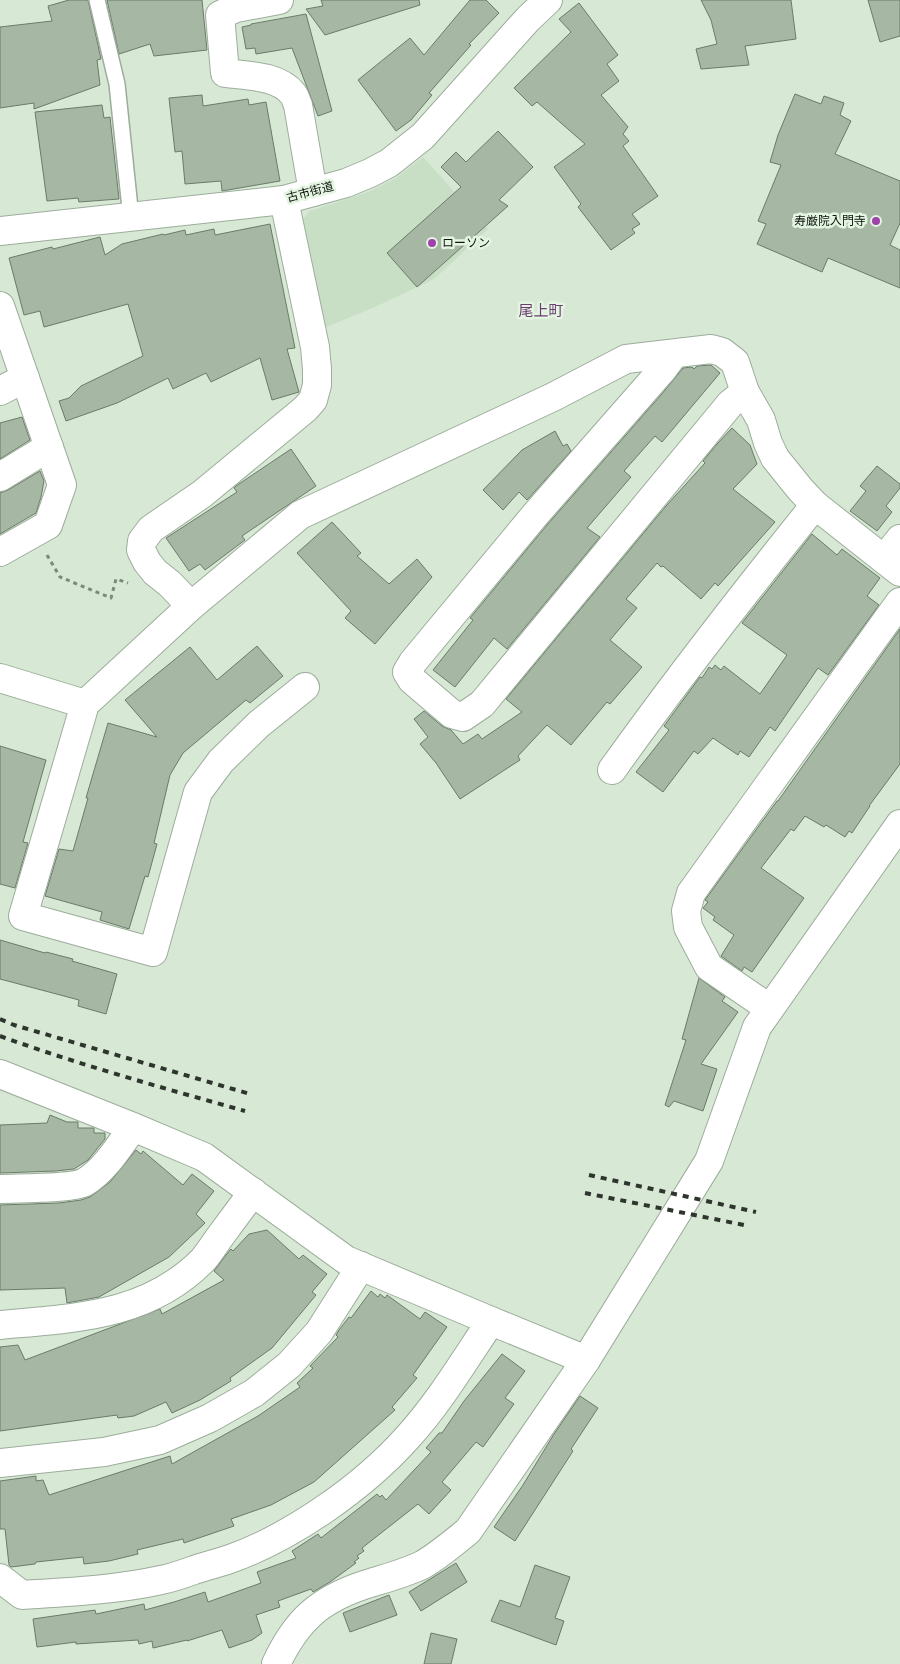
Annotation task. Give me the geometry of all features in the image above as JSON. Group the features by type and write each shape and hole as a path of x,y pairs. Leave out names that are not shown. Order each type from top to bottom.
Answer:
{"street":[{"path":"279,0 236,8 220,15 225,73 270,79 280,83 293,94 298,105 313,192"},
{"name":"古市街道","path":"0,232 284,200 346,183 370,173 388,163 423,136 528,19 548,0"},
{"path":"191,606 147,562 142,550 142,541 151,530 202,494 305,409 313,400 317,385 314,347 284,200"},
{"path":"0,306 62,485 48,525 0,552"},
{"path":"305,687 259,724 221,761 198,792 153,952 23,916 85,704 191,606 300,515 552,397 626,359 711,349 722,352 735,362 745,392 761,420 775,458 800,489 815,505 895,557"},
{"path":"674,354 535,515 413,662 407,672 412,680 452,714 463,717 482,704 730,404 745,392"},
{"path":"0,391 25,378"},
{"path":"0,477 49,447"},
{"path":"612,770 721,623 815,505"},
{"path":"769,1008 709,968 688,927 686,910 691,893 900,602"},
{"path":"0,678 85,704"},
{"path":"276,1664 299,1625 318,1608 340,1594 422,1565 468,1531 586,1360 709,1161 757,1027 900,824"},
{"path":"0,1074 204,1157 346,1260 586,1360"},
{"path":"0,1189 66,1186 83,1183 96,1174 133,1127"},
{"path":"0,1325 101,1314 139,1302 160,1292 181,1280 204,1259 253,1192"},
{"path":"0,1463 114,1450 160,1440 210,1418 254,1393 289,1365 319,1332 361,1266"},
{"path":"0,1578 22,1595 92,1590 162,1580 231,1559 269,1541 306,1521 342,1496 374,1470 406,1439 433,1407 491,1321"}],"lane":[{"path":"97,0 117,84 132,218"}],"path":[{"path":"33,533 60,577 110,598 116,579 134,586"}],"shaded area":[{"path":"423,157 488,229 434,279 373,308 324,328 301,221 310,211 368,192 396,178"}],"building":[{"path":"69,0 88,0 101,59 97,60 100,85 34,109 34,103 0,108 0,27 52,21 48,6"},
{"path":"107,0 202,0 207,50 154,56 150,44 119,54"},
{"path":"321,0 419,0 420,5 325,35 306,9 323,6"},
{"path":"470,0 486,0 499,13 469,44 471,45 429,93 432,95 411,120 396,131 358,80 410,38 424,55"},
{"path":"701,0 791,0 796,39 745,46 749,65 701,69 696,49 717,44 711,20"},
{"path":"868,0 900,0 900,36 880,42"},
{"path":"579,3 618,55 607,64 619,81 601,95 628,127 623,134 629,141 623,146 658,196 632,214 640,224 632,229 635,233 611,250 578,207 581,204 554,167 585,144 537,102 532,106 514,88 571,32 559,19"},
{"path":"306,14 332,111 318,116 292,48 256,54 255,48 246,49 242,27"},
{"path":"795,94 821,104 824,96 844,103 840,115 851,121 835,154 900,181 900,223 890,245 900,250 900,288 828,258 822,272 757,244 766,224 758,221 781,165 770,162 778,135"},
{"path":"202,95 203,106 248,99 249,105 266,102 280,181 222,191 221,181 185,184 182,151 175,152 169,98"},
{"path":"102,105 104,118 110,117 119,199 79,202 78,198 47,201 35,112"},
{"path":"498,131 533,167 499,200 508,206 417,287 387,253 461,187 441,167 456,152 466,162"},
{"path":"270,224 295,348 287,349 299,392 272,400 260,358 211,382 206,373 173,389 168,378 117,403 66,421 59,401 69,398 81,386 143,356 128,304 44,327 40,311 24,315 9,258 100,237 105,255 122,244 163,234 185,230 186,235 214,229 215,235"},
{"path":"711,365 720,373 662,442 655,436 624,471 631,477 587,528 600,537 507,649 494,638 455,687 433,670 473,620 470,618 547,525 683,368 692,367 694,369 697,366"},
{"path":"22,417 30,440 0,459 0,423"},
{"path":"732,428 750,445 757,464 733,489 775,522 718,586 715,583 701,599 657,563 626,599 637,608 610,640 642,667 610,704 607,702 571,745 547,725 518,756 520,760 460,799 436,763 420,744 428,737 414,719 424,711 442,726 451,730 463,744 478,734 482,739 522,712 506,699 666,506 705,463 703,461"},
{"path":"555,431 563,446 567,444 571,451 527,500 519,492 503,510 483,490 522,450"},
{"path":"291,449 316,486 242,536 245,540 205,570 200,564 189,571 166,538 237,492 234,488 236,486"},
{"path":"877,466 900,484 900,488 886,506 892,512 877,531 850,511 866,491 860,486"},
{"path":"40,471 44,481 36,513 0,534 0,493"},
{"path":"332,522 361,553 357,556 389,584 417,559 432,577 375,644 345,618 351,611 297,553"},
{"path":"812,534 837,555 842,549 880,578 867,596 879,605 828,675 818,668 775,731 770,727 749,757 740,751 738,755 713,738 698,754 694,751 663,792 636,772 669,730 664,726 709,667 712,669 715,665 721,670 724,666 760,694 787,655 742,623"},
{"path":"900,629 900,764 852,833 849,831 845,837 826,825 824,827 805,816 794,831 791,829 761,868 804,898 752,972 744,967 742,971 721,956 734,935 713,920 715,917 703,908 708,902 705,900"},
{"path":"257,646 283,676 250,703 246,700 183,753 170,775 154,843 157,844 148,877 145,876 129,929 100,920 102,912 45,896 59,849 73,851 108,723 157,737 125,700 190,647 217,680"},
{"path":"0,746 46,760 23,842 28,843 15,888 0,884"},
{"path":"0,940 73,959 72,961 117,974 106,1014 78,1006 79,1000 0,979"},
{"path":"699,978 725,997 722,1001 738,1012 701,1064 717,1069 703,1111 674,1101 669,1107 665,1105 686,1040 682,1039"},
{"path":"50,1115 67,1122 78,1122 78,1128 94,1128 94,1133 105,1133 105,1139 88,1160 74,1169 0,1173 0,1125 47,1123"},
{"path":"136,1150 141,1154 143,1151 183,1185 192,1174 214,1191 196,1214 205,1223 169,1257 99,1297 67,1303 65,1288 0,1290 0,1205 59,1203 90,1197 110,1182"},
{"path":"267,1230 299,1259 303,1255 327,1274 312,1292 316,1295 272,1348 230,1378 231,1381 200,1400 172,1413 166,1402 134,1416 118,1418 117,1415 0,1431 0,1347 18,1345 25,1360 160,1309 162,1314 224,1280 214,1271 231,1249 233,1251 249,1234"},
{"path":"371,1291 378,1297 380,1294 385,1298 387,1295 420,1319 425,1312 447,1327 413,1375 417,1378 392,1407 395,1410 314,1482 271,1505 231,1519 234,1526 184,1543 183,1539 137,1550 138,1554 109,1561 84,1564 83,1557 36,1562 35,1564 11,1567 9,1565 5,1529 0,1529 0,1481 36,1476 36,1481 43,1480 49,1495 170,1456 172,1464 258,1416 300,1387 297,1383 313,1368 310,1366 338,1337 336,1335 339,1330 349,1317 351,1318"},
{"path":"502,1354 525,1371 505,1398 514,1404 483,1447 476,1442 442,1482 451,1490 429,1514 418,1504 362,1548 364,1551 357,1556 359,1558 354,1562 356,1563 330,1582 313,1592 311,1589 278,1601 280,1607 256,1615 262,1633 252,1640 229,1648 222,1630 187,1641 153,1648 152,1641 139,1644 138,1640 76,1644 76,1642 37,1647 33,1619 95,1610 96,1614 144,1604 145,1610 205,1592 208,1602 261,1583 257,1572 296,1558 292,1551 318,1534 321,1538 377,1494 380,1497 382,1495 386,1500 431,1452 426,1448 439,1433 442,1433 464,1401"},
{"path":"580,1396 598,1408 571,1449 573,1451 515,1541 494,1527"},
{"path":"456,1563 467,1582 421,1611 409,1592"},
{"path":"535,1565 570,1577 555,1618 564,1621 556,1645 491,1621 500,1600 520,1607"},
{"path":"389,1595 397,1615 350,1632 343,1613"},
{"path":"431,1633 457,1639 451,1664 424,1664"}],"railway":[{"path":"0,1019 14,1025 250,1094"},
{"path":"0,1036 153,1085 245,1111"},
{"path":"589,1175 756,1212"},
{"path":"585,1193 744,1225"}],"place":[{"name":"寿厳院入門寺","path":"876,221"},
{"name":"ローソン","path":"432,243"}],"district":[{"name":"尾上町","path":"541,311"}]}
